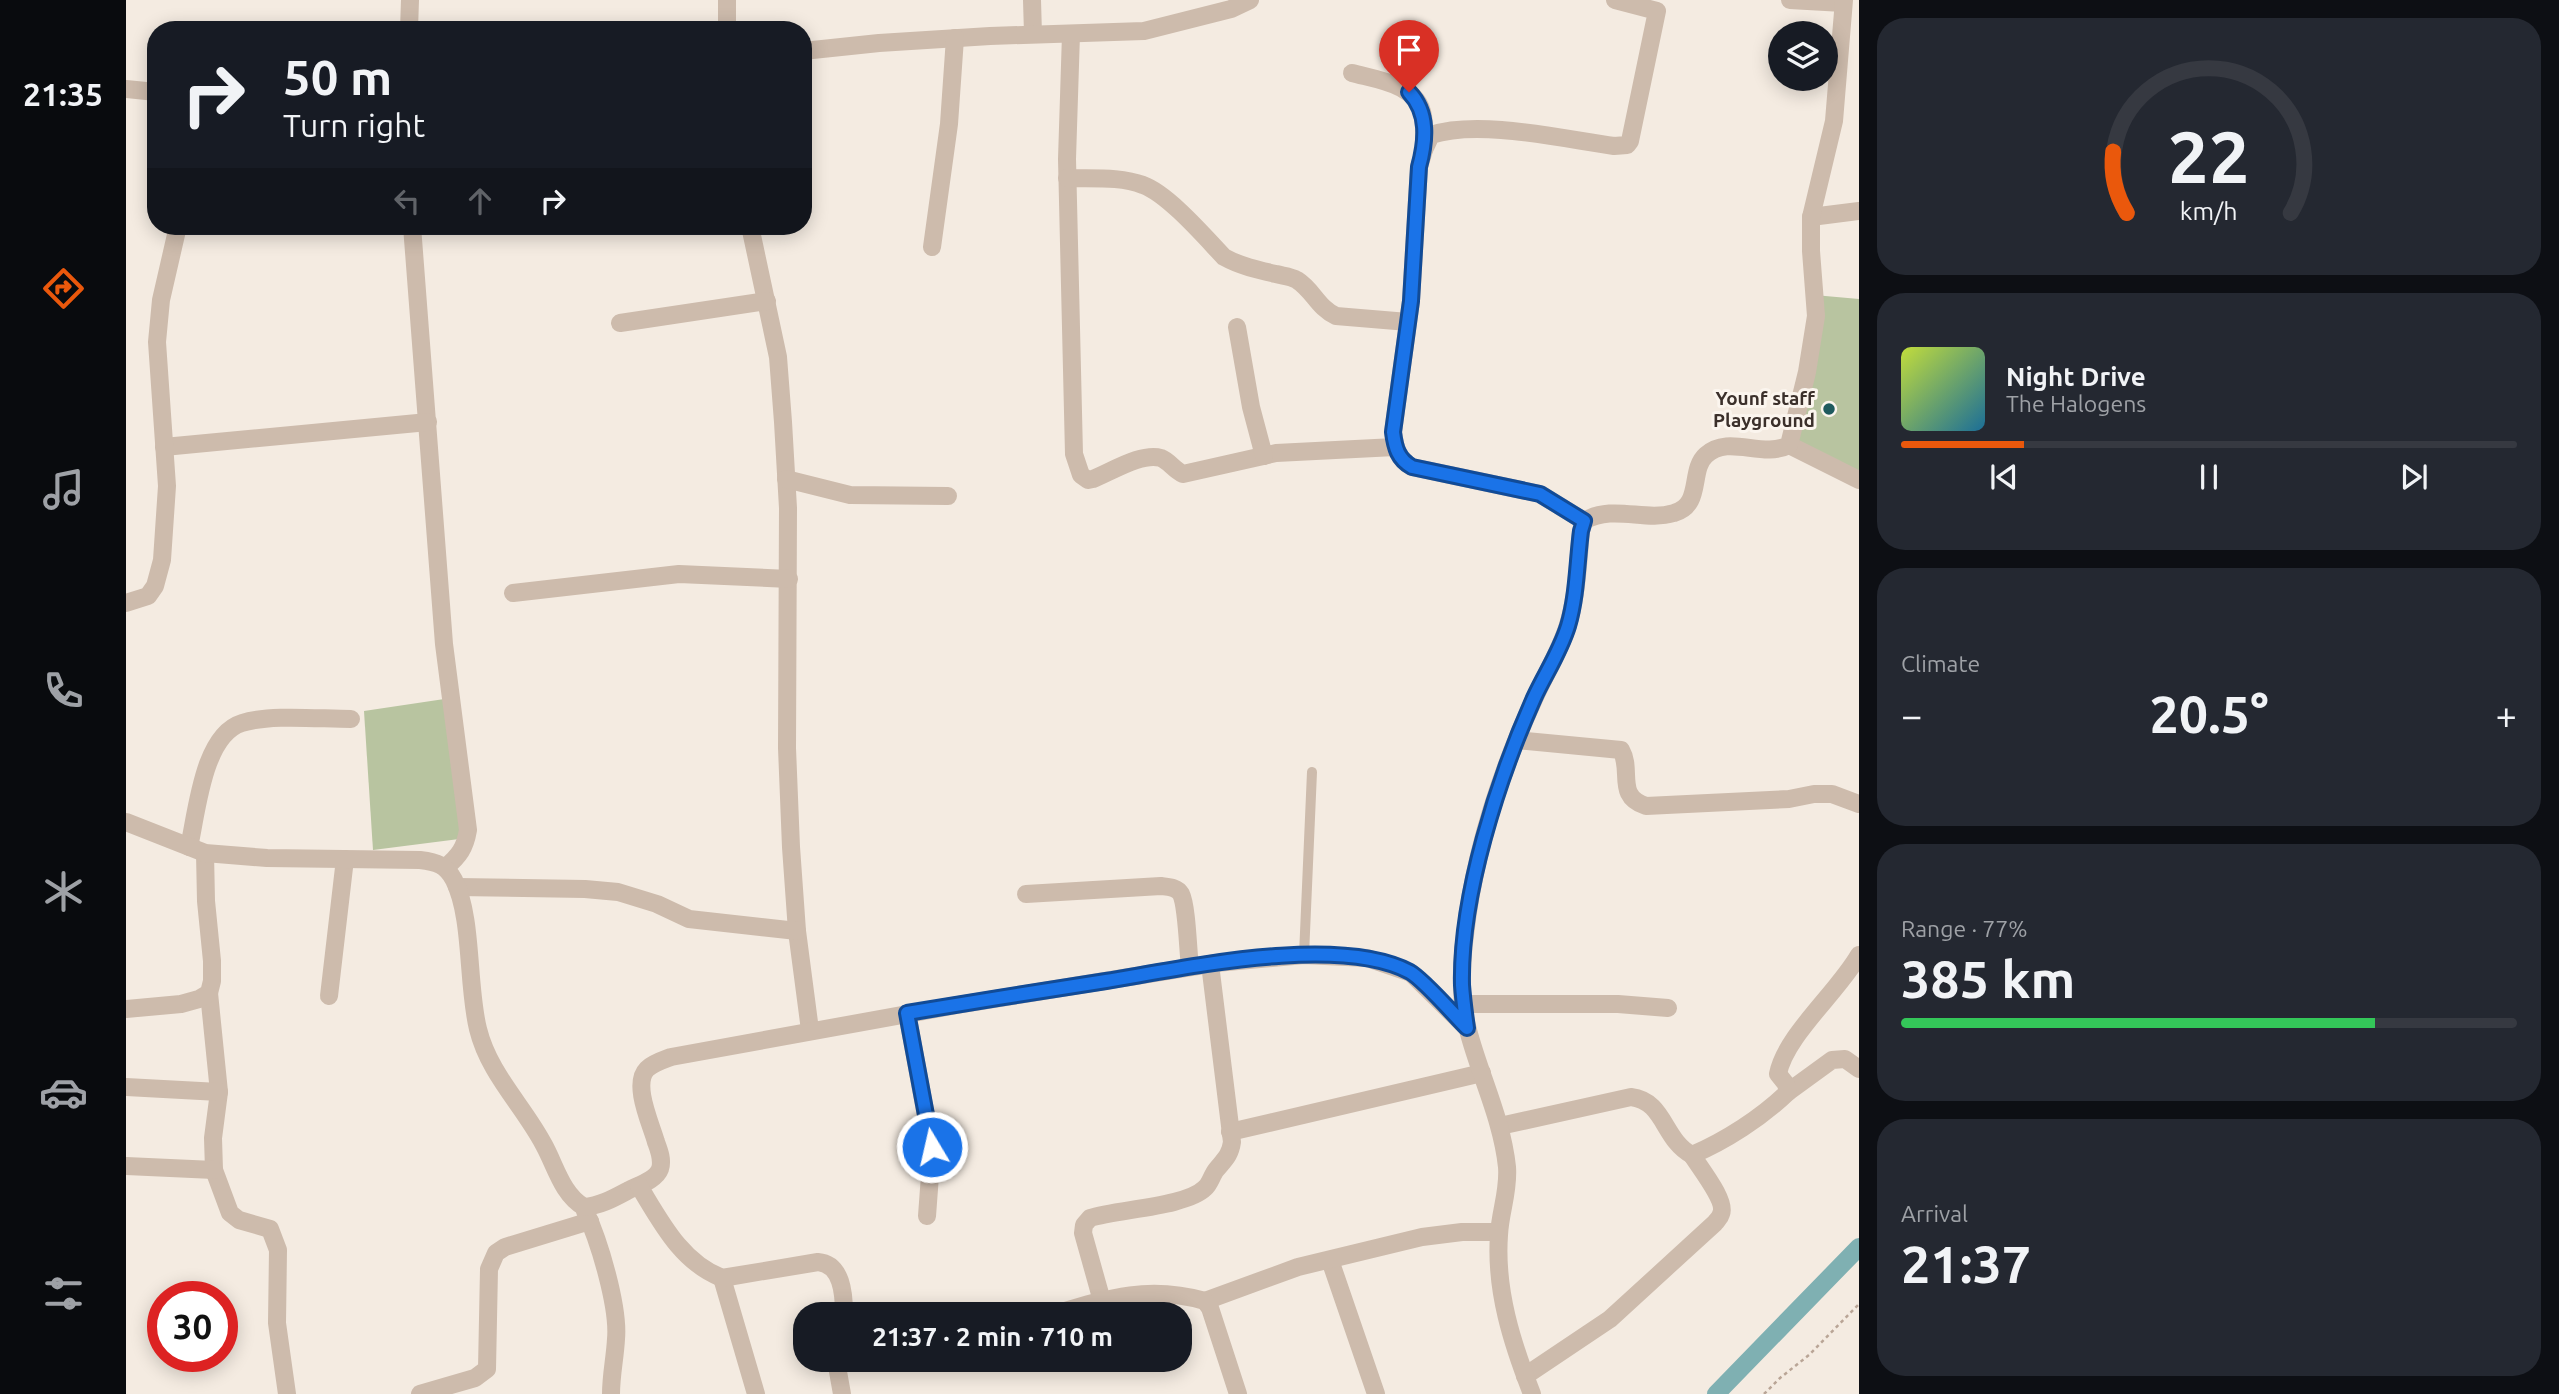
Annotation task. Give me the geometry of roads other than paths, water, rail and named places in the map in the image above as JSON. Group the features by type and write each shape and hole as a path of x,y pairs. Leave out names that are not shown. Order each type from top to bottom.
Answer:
{"street":[{"path":"409,21 410,0"},
{"path":"727,0 727,21"},
{"path":"1032,0 1033,34"},
{"path":"812,50 955,38 1144,31 1231,9 1250,0"},
{"path":"1584,521 1540,494 1412,467 1403,462 1395,447 1393,432 1408,322 1419,167 1431,135 1448,130 1508,132 1614,146 1626,145 1630,141 1658,6 1615,0"},
{"path":"1584,521 1605,513 1675,513 1686,507 1692,499 1701,460 1708,453 1732,446 1769,451 1789,445 1807,372 1816,316 1811,217 1834,121 1844,2 1790,0"},
{"path":"1071,34 1067,178 1074,454 1081,475 1093,480 1138,459 1163,458 1183,474 1305,450 1395,447"},
{"path":"932,247 949,124 955,38"},
{"path":"1352,73 1398,86 1416,99 1424,118 1424,149"},
{"path":"126,89 147,91"},
{"path":"1067,178 1102,179 1145,186 1167,201 1224,257 1234,263 1294,278 1305,285 1321,307 1330,313 1336,316 1408,322"},
{"path":"1811,217 1859,211"},
{"path":"126,603 148,596 155,586 162,560 167,486 157,342 161,300 176,235"},
{"path":"413,235 443,644 468,830 465,846 458,858 446,867"},
{"path":"752,235 778,356 789,579 787,748 790,847 797,931 810,1030"},
{"path":"620,323 767,301"},
{"path":"1237,327 1251,407 1264,456"},
{"path":"164,447 428,422"},
{"path":"1789,445 1859,480"},
{"path":"786,479 850,495 948,496"},
{"path":"1532,1394 1512,1343 1497,1267 1499,1232 1507,1193 1507,1169 1500,1126 1467,1028 1462,985 1465,935 1482,845 1517,740 1559,651 1568,624 1574,601 1584,521"},
{"path":"513,593 679,574 789,579"},
{"path":"287,1394 278,1345 278,1250 275,1237 270,1229 239,1220 230,1213 215,1170 213,1138 219,1092 209,993 212,961 197,850 208,761 223,734 240,723 260,719 351,719"},
{"path":"1517,740 1621,750 1625,758 1628,794 1636,803 1646,806 1789,799 1814,794 1856,796"},
{"path":"126,822 197,850 267,858 420,860 437,862 446,867 457,887 464,918 474,1009 488,1057 543,1143 567,1193 587,1214 601,1252 616,1322 617,1338 611,1370 611,1394"},
{"path":"329,996 345,859"},
{"path":"1026,894 1161,886 1174,888 1181,894 1190,967"},
{"path":"457,887 618,892 656,904 689,919 797,931"},
{"path":"420,1394 475,1378 487,1369 489,1269 496,1253 587,1214 655,1177 660,1168 660,1155 642,1097 641,1084 644,1071 671,1057 907,1013 1190,967 1304,955 1367,958 1411,973 1467,1028"},
{"path":"1102,1301 1085,1247 1084,1225 1090,1218 1147,1208 1202,1191 1230,1155 1230,1132 1210,964"},
{"path":"1788,1093 1786,1084 1777,1074 1784,1052 1857,966"},
{"path":"126,1009 181,1003 199,999 209,993"},
{"path":"1464,1004 1618,1004 1668,1008"},
{"path":"907,1013 932,1147 927,1216"},
{"path":"1692,1155 1752,1121 1832,1060 1845,1059 1859,1069"},
{"path":"1230,1132 1482,1073"},
{"path":"126,1087 219,1092"},
{"path":"1500,1126 1631,1097 1645,1099 1652,1105 1680,1149 1692,1155 1723,1205 1721,1214 1714,1223 1610,1319 1525,1377"},
{"path":"126,1166 215,1170"},
{"path":"639,1186 672,1238 693,1263 722,1278 818,1262 828,1263 835,1268 844,1302"},
{"path":"1098,1302 1162,1292 1205,1301 1274,1275 1422,1237 1462,1232 1499,1232"},
{"path":"1330,1260 1376,1394"},
{"path":"722,1278 756,1394"},
{"path":"1205,1301 1210,1308 1238,1394"},
{"path":"839,1372 842,1394"}],"lane":[{"path":"1304,955 1312,772"}],"waterway":[{"path":"1716,1394 1859,1247"}],"place":[{"name":"Younf staff Playground","path":"1829,409"}]}
